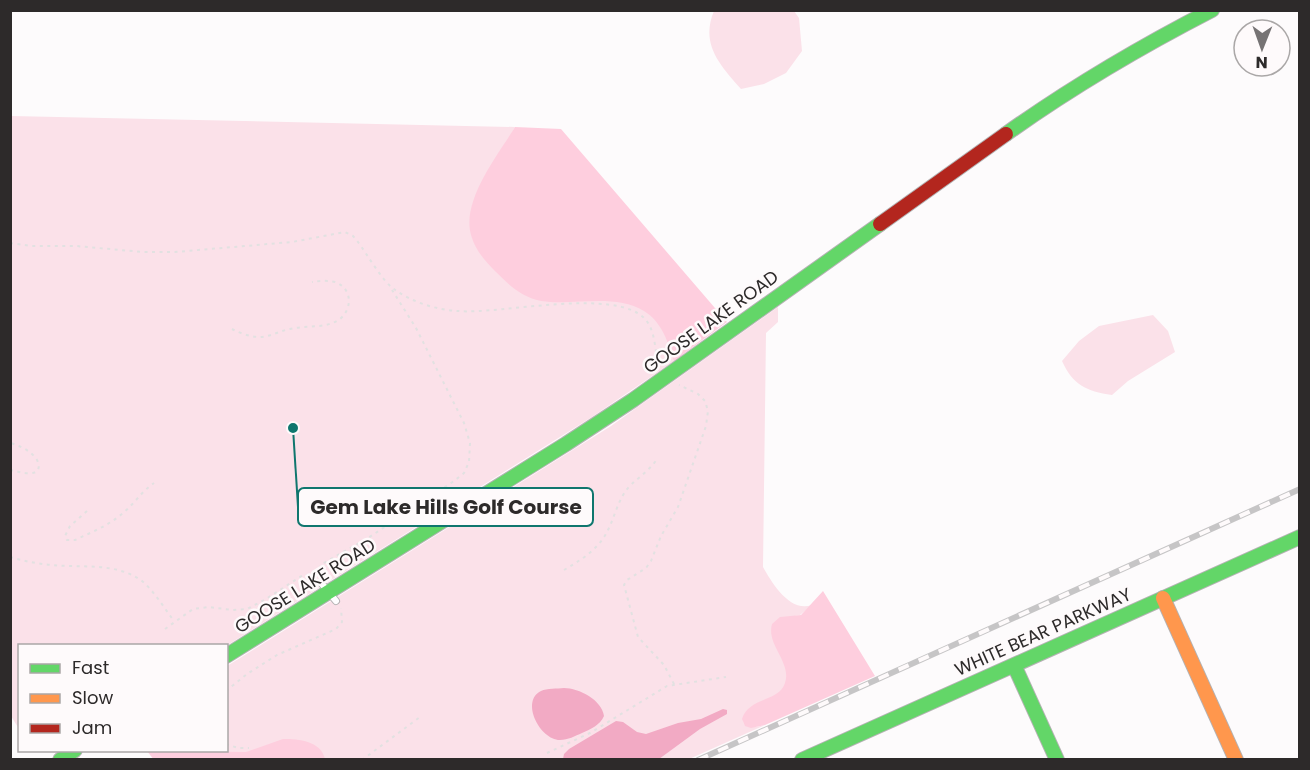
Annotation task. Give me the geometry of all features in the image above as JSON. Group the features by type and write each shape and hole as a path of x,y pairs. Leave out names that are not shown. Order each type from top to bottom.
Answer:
{"street":[{"name":"GOOSE LAKE ROAD","path":"228,655 566,444 667,376 1059,96 1145,44 1212,10"},
{"name":"WHITE BEAR PARKWAY","path":"802,759 1299,537"},
{"path":"1163,598 1236,759"},
{"path":"1014,665 1057,759"}],"path":[{"path":"10,243 162,252 283,243 345,232 353,236 417,328 464,423 470,443 469,462 464,473 454,481 377,532 325,562 315,575"},
{"path":"232,329 248,336 262,337 292,328 324,325 345,314 349,305 345,289 333,282 312,282"},
{"path":"389,285 410,298 443,309 458,311 484,311 542,305 610,305 627,308 642,316 650,327 667,376 703,398 708,408 706,426 675,512 661,536 651,561 646,568 627,580 624,585 638,637 660,660 674,684"},
{"path":"10,470 32,474 39,466 37,459 31,453 11,443"},
{"path":"564,570 585,557 601,541 608,532 625,492 657,459"},
{"path":"87,511 67,529 65,536 67,540 75,540 116,519 145,489 154,483"},
{"path":"10,557 50,565 102,568 125,572 146,585 174,621"},
{"path":"165,628 188,611 199,608 247,609 303,575 315,575"},
{"path":"228,689 247,674 282,652 339,627 343,616 315,575"},
{"path":"547,753 590,733 658,691 674,684 726,677"},
{"path":"362,759 420,717"},
{"path":"228,745 249,748"}],"shaded area":[{"path":"714,11 794,11 799,18 802,51 786,73 764,84 741,89 714,53 709,34"},
{"path":"11,116 515,127 510,136 684,297 683,355 592,417 228,645 18,644 18,727 11,716"},
{"path":"515,127 561,129 727,322 674,361 660,327 644,311 633,306 607,301 541,301 521,293 506,281 479,252 472,238 469,224 475,195 482,180"},
{"path":"778,307 778,322 766,333 763,567 771,581 789,601 796,605 812,605 800,615 790,617 824,679 743,717 744,724 756,727 765,725 687,760 162,760 228,752 228,665 611,426"},
{"path":"1153,315 1168,331 1175,352 1128,381 1112,395 1081,386 1066,369 1062,361 1079,341 1099,326"},
{"path":"823,591 875,676 765,725 751,728 745,726 742,719 746,712 757,703 777,694 785,683 785,668 772,639 772,624 780,617 801,615"},
{"path":"564,688 589,696 599,705 604,716 592,728 571,738 560,740 546,734 540,727 535,719 532,703 541,691"},
{"path":"723,709 727,710 727,714 700,729 659,759 563,759 569,749 616,721 623,722 637,732 646,734 678,723 701,719"},
{"path":"283,739 296,740 308,742 319,748 325,759 154,760 148,752 228,752 246,752"}],"railway":[{"path":"698,760 1300,489"}],"traffic: fast":[{"path":"1006,134 1107,68 1212,10"},
{"path":"228,655 633,400 880,224"},
{"path":"802,760 1300,537"},
{"path":"1014,665 1057,760"},
{"path":"60,760 72,752"}],"traffic: slow":[{"path":"1163,598 1236,760"}],"traffic: jam":[{"path":"880,224 1006,134"}],"place":[{"name":"Gem Lake Hills Golf Course","path":"293,428"}]}
